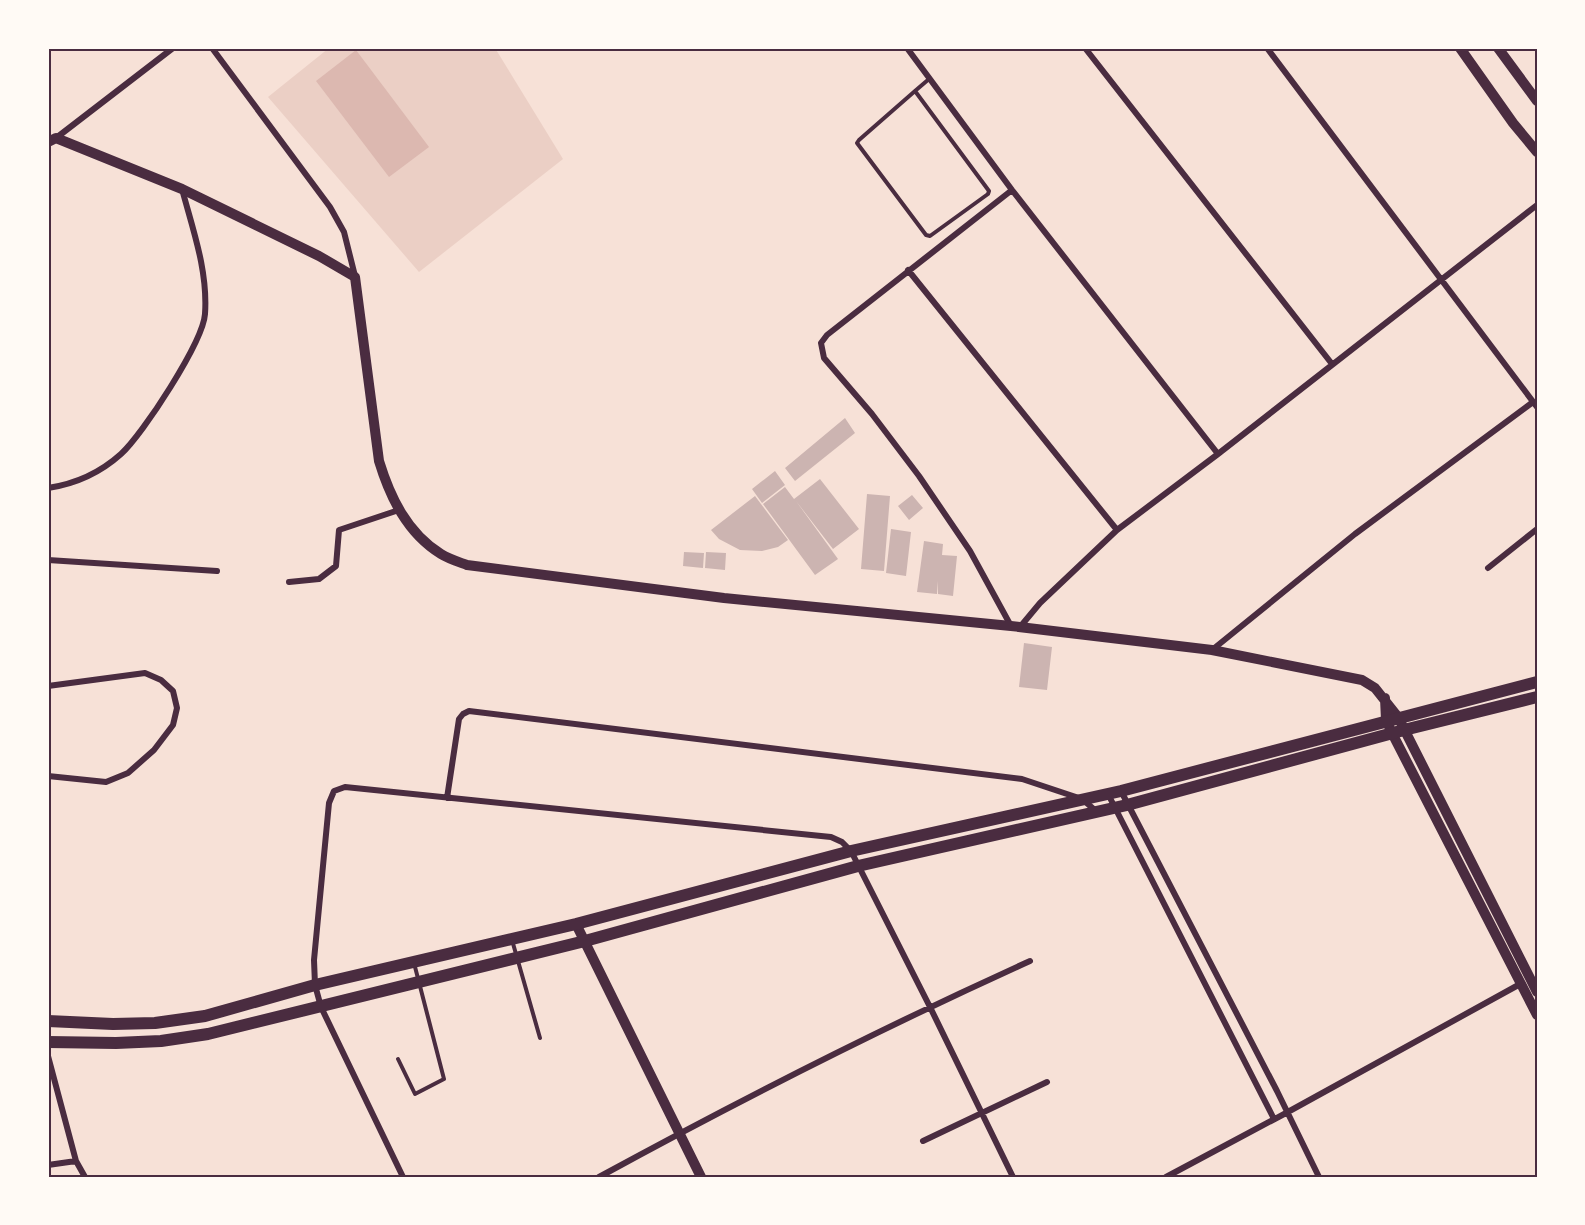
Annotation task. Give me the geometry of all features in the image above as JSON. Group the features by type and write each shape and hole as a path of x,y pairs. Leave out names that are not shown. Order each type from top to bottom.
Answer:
{"main road":[{"path":"1460,48 1513,123 1537,152"},
{"path":"1498,48 1537,101"},
{"path":"52,140 182,189 319,256 355,277 379,461 387,487 399,510 419,537 441,554 467,565 724,598 1016,626 1212,650 1362,680 1376,688 1385,698 1398,731 1526,981 1537,1015"},
{"path":"48,1021 155,1023 205,1016 315,985 576,924 851,851 1121,791 1392,718 1537,682"},
{"path":"48,1042 161,1041 208,1034 585,941 858,866 1127,805 1398,731 1537,697"},
{"path":"576,924 701,1177"},
{"path":"1526,981 1537,992"}],"street":[{"path":"52,140 173,48"},
{"path":"212,48 330,207 344,232 355,277"},
{"path":"907,48 1012,190 1218,454"},
{"path":"1085,48 1332,364"},
{"path":"1212,650 1355,534 1535,404 1267,48"},
{"path":"48,488 62,486 94,474 122,454 145,426 194,348 205,317 205,278 182,189"},
{"path":"1012,190 908,270 827,335 821,343 824,358 872,414 919,476 970,551 1016,626 1117,530 1537,205"},
{"path":"908,270 1117,530"},
{"path":"289,582 319,579 336,566 339,531 399,510"},
{"path":"1488,568 1537,530"},
{"path":"48,560 217,572"},
{"path":"48,686 145,673 161,680 173,691 177,708 173,725 154,750 128,772 106,782 48,776"},
{"path":"447,798 459,719 469,711 1022,779 1082,799 1096,811"},
{"path":"403,1177 321,1007 315,985 314,960 329,803 334,791 345,787 831,837 842,842 851,851 1013,1177"},
{"path":"1121,791 1319,1177"},
{"path":"1107,794 1274,1119"},
{"path":"599,1177 678,1134 930,1007 1030,961"},
{"path":"1166,1177 1526,981"},
{"path":"48,1056 76,1161 85,1177"},
{"path":"923,1141 1047,1082"},
{"path":"48,1165 76,1161"}],"lane":[{"path":"915,91 988,191 988,194 930,236 926,235 857,143 859,140 915,91 930,78"},
{"path":"511,939 540,1038"},
{"path":"398,1059 415,1094 444,1078 414,962"}],"shaded area":[{"path":"329,48 495,48 563,159 419,272 268,97"},
{"path":"356,50 429,147 389,177 316,81"}],"building":[{"path":"845,418 855,433 795,481 785,468"},
{"path":"775,471 785,485 762,503 752,489"},
{"path":"820,479 859,529 833,549 796,501 838,559 815,575 763,504 785,487 794,499"},
{"path":"867,494 890,496 884,571 861,569"},
{"path":"912,495 923,508 909,520 898,506"},
{"path":"755,496 788,540 778,547 762,551 740,550 719,539 711,530"},
{"path":"891,529 911,532 906,576 886,573"},
{"path":"924,541 943,544 942,555 957,556 953,596 938,594 938,581 937,594 917,592"},
{"path":"684,552 704,553 703,568 683,566"},
{"path":"706,552 726,553 725,570 705,568"},
{"path":"1024,643 1052,647 1047,690 1019,687"}]}
